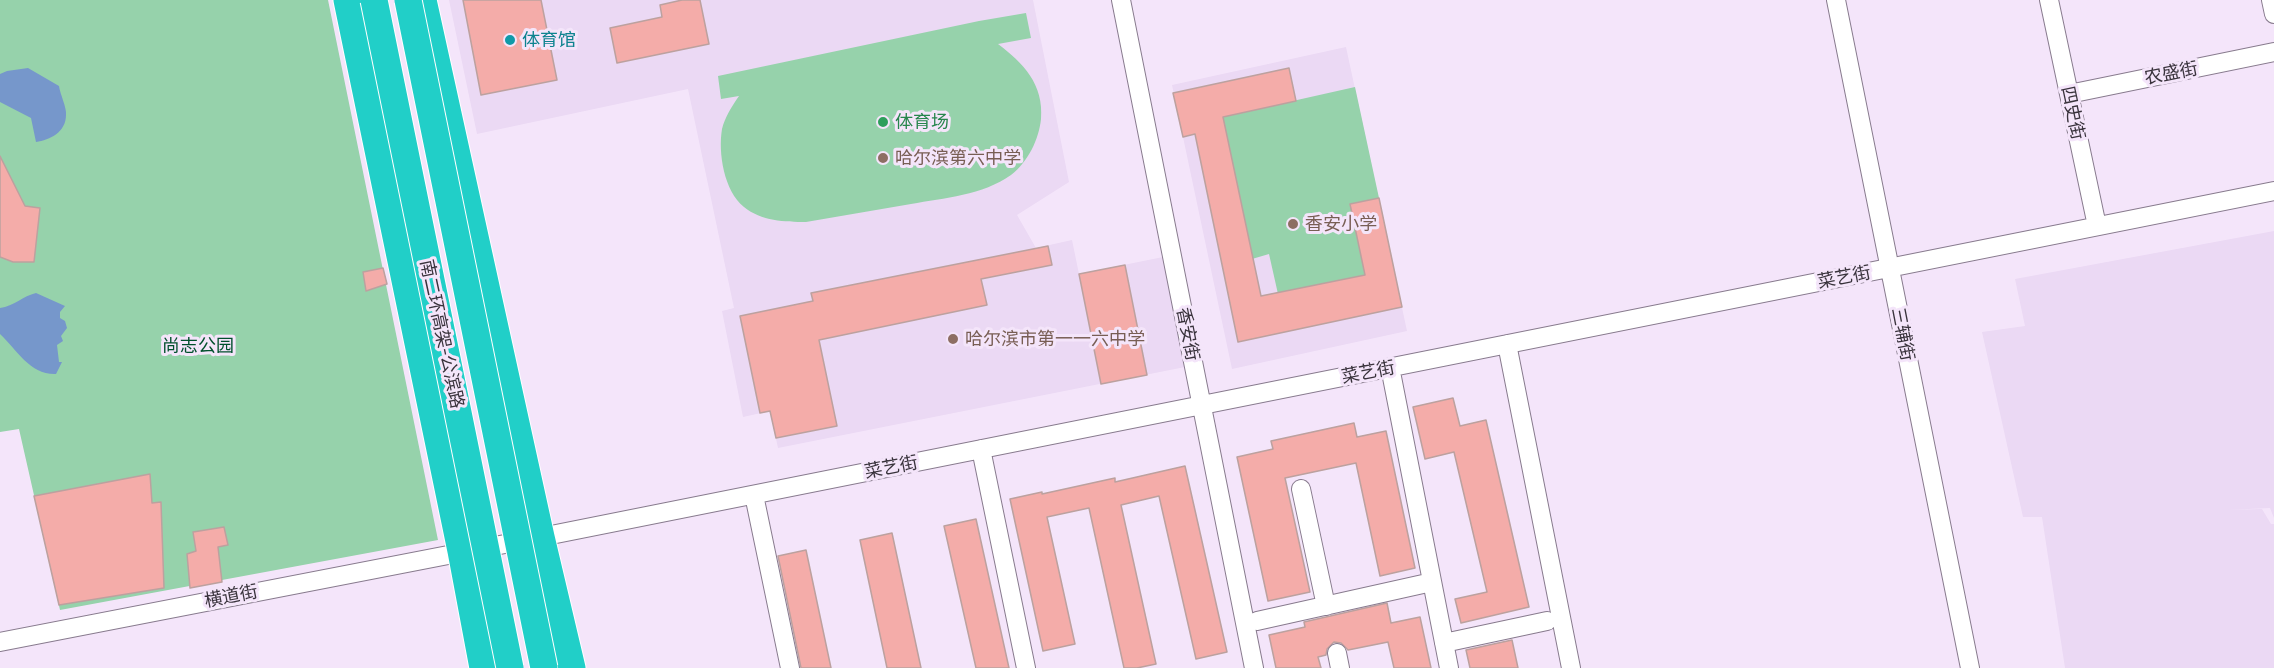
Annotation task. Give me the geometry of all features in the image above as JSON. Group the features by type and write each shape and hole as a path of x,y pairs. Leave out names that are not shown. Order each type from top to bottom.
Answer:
{"highway":[{"path":"347,0 483,668"},
{"name":"南二环高架-公滨路","path":"374,0 510,668"},
{"name":"南二环高架-公滨路","path":"408,0 544,668"},
{"path":"423,0 572,668"},
{"path":"495,595 501,668"}],"street":[{"name":"香安街","path":"1121,0 1254,668"},
{"name":"三辅街","path":"1836,0 1970,668"},
{"name":"四史街","path":"2049,0 2097,226"},
{"path":"2271,0 2274,14"},
{"name":"农盛街","path":"2069,94 2274,52"},
{"name":"菜艺街","path":"461,551 754,495 2274,191"},
{"path":"1507,344 1571,668"},
{"path":"1390,367 1449,668"},
{"path":"981,449 1026,668"},
{"path":"1301,489 1326,606"},
{"path":"754,495 790,668"},
{"name":"横道街","path":"0,642 461,551"},
{"path":"1257,621 1432,582"},
{"path":"1444,643 1547,621"}],"shaded area":[{"name":"哈尔滨第六中学","path":"449,0 1033,0 1069,182 1017,215 1036,248 1072,240 1079,274 1163,257 1185,367 778,448 770,411 743,417 722,311 734,308 688,89 477,134"},
{"name":"香安小学","path":"1346,47 1407,331 1232,369 1172,85"},
{"path":"2274,231 2274,518 2270,508 2226,510 2262,509 2271,524 2274,524 2274,668 2065,668 2042,517 2023,517 1982,332 2025,326 2015,279"}],"green space":[{"name":"尚志公园","path":"0,0 328,0 438,540 60,610 19,429 0,432"},
{"name":"体育场","path":"1026,13 1031,38 998,44 1016,59 1030,76 1039,95 1041,107 1040,127 1032,150 1023,164 1011,175 988,187 963,195 806,222 766,218 751,212 737,200 724,171 721,139 725,120 739,96 721,99 718,76"},
{"path":"1355,87 1379,198 1350,204 1365,275 1278,294 1269,254 1252,259 1208,120"}],"water":[{"path":"28,68 59,86 66,112 63,126 56,134 36,142 31,118 0,102 0,74"},
{"path":"36,293 65,306 60,312 60,318 65,321 67,328 61,336 63,341 57,345 59,362 62,362 56,374 31,366 0,334 0,308"}],"building":[{"name":"体育馆","path":"463,0 541,0 557,80 481,95"},
{"path":"682,0 700,0 709,44 617,63 610,28 662,17 660,5"},
{"path":"1289,68 1296,101 1223,117 1261,296 1365,275 1350,204 1379,198 1402,307 1238,342 1195,134 1183,137 1173,93"},
{"path":"0,156 25,206 40,208 34,262 13,262 0,257"},
{"path":"1048,246 1052,265 981,279 987,305 819,340 837,426 776,438 770,411 760,413 740,316 813,301 811,293"},
{"path":"1125,265 1147,375 1101,384 1079,274"},
{"path":"383,268 387,284 366,291 363,272"},
{"path":"1453,398 1460,426 1486,420 1529,607 1461,623 1455,599 1487,592 1454,452 1425,459 1413,407"},
{"path":"1354,423 1357,437 1386,431 1415,568 1380,576 1356,463 1285,478 1310,592 1268,601 1237,457 1273,449 1271,441"},
{"path":"1185,466 1227,652 1196,659 1159,496 1121,505 1156,664 1124,668 1089,508 1047,517 1075,644 1043,651 1010,499 1115,478 1115,482"},
{"path":"150,474 152,503 161,502 164,588 59,605 34,496"},
{"path":"976,519 1009,668 976,668 944,526"},
{"path":"224,527 228,545 218,547 222,582 190,588 187,554 196,551 193,532"},
{"path":"892,533 921,668 887,668 860,540"},
{"path":"806,550 831,668 801,668 778,556"},
{"path":"1387,603 1391,623 1420,617 1431,668 1394,668 1388,642 1348,650 1341,643 1334,642 1327,649 1326,655 1318,657 1321,668 1276,668 1269,635 1305,627 1304,622"},
{"path":"1512,640 1518,668 1470,668 1466,650"}],"place":[{"name":"体育馆","path":"510,40"},
{"name":"体育场","path":"883,122"},
{"name":"哈尔滨第六中学","path":"883,158"},
{"name":"香安小学","path":"1293,224"},
{"name":"哈尔滨市第一一六中学","path":"953,339"}]}
